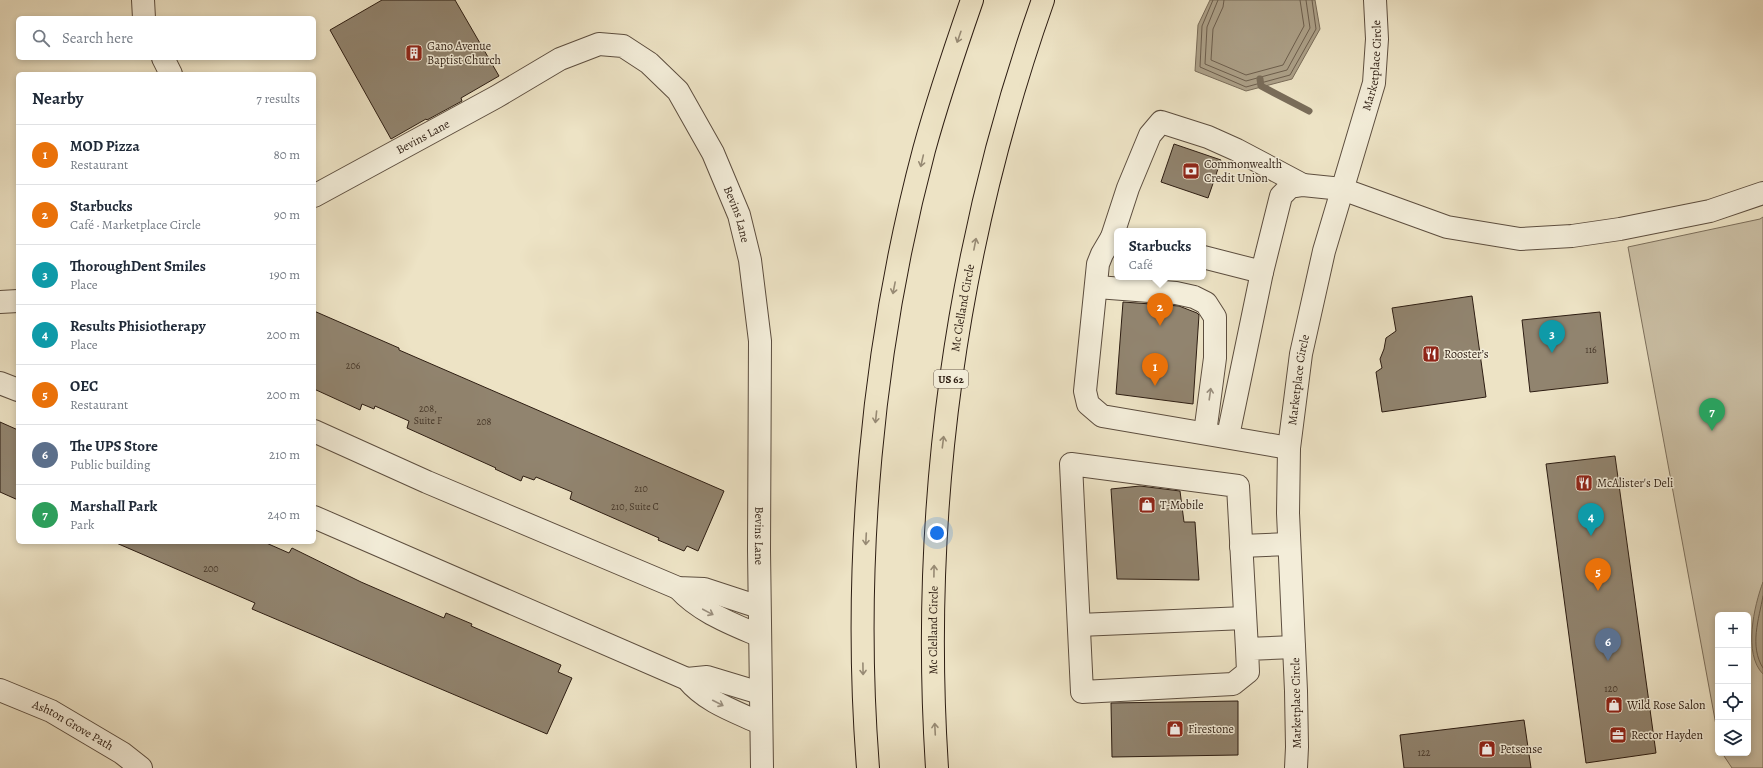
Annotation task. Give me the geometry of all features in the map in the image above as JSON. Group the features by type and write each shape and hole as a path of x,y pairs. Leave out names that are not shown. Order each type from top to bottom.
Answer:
{"highway":[{"path":"868,768 862,655 865,553 870,468 879,383 896,279 923,156 946,75 972,0"},
{"name":"Mc Clelland Circle","path":"937,768 932,692 934,556 939,469 948,397 962,307 980,218 1013,92 1043,0"}],"street":[{"path":"143,0 144,16"},
{"name":"Marketplace Circle","path":"1296,768 1297,747 1294,648 1288,513 1289,448 1301,354 1324,251 1374,83 1377,39 1375,0"},
{"name":"Bevins Lane","path":"316,195 496,97 560,59 599,44 623,46 649,62 678,91 713,153 738,215 750,260 760,341 759,607 762,768"},
{"path":"164,60 170,72"},
{"path":"1117,228 1128,188 1150,135 1161,122 1208,137 1237,150 1303,185"},
{"path":"1228,436 1262,272 1281,196 1290,187 1303,185 1342,189 1447,227 1520,239 1572,236 1620,229 1710,211 1763,193"},
{"path":"1114,238 1102,254 1098,264 1097,287 1085,392 1088,404 1102,416 1228,436 1289,448"},
{"path":"1206,258 1262,272"},
{"path":"1097,287 1176,293 1194,297 1206,303 1216,317 1215,358 1205,433"},
{"path":"0,302 16,301"},
{"path":"0,383 16,389"},
{"path":"316,432 427,482 678,588 704,589 759,607"},
{"path":"1071,464 1238,486 1241,546 1248,649 1248,672 1233,684 1082,692 1071,464"},
{"path":"316,518 687,679 696,690 707,698 760,723"},
{"path":"1241,546 1289,544"},
{"path":"678,588 702,609 760,636"},
{"path":"1079,625 1245,618"},
{"path":"1248,649 1294,648"},
{"path":"687,679 707,677 760,693"},
{"name":"Ashton Grove Path","path":"0,690 50,710 122,753 141,768"}],"shaded area":[{"path":"1763,217 1763,768 1732,768 1724,756 1751,756 1751,612 1715,612 1715,720 1628,247 1760,219"}],"water":[{"path":"1210,0 1315,0 1320,29 1292,79 1246,91 1195,71 1198,25"},
{"path":"1763,582 1763,674 1753,655 1752,630 1756,604"}],"building":[{"name":"Gano Avenue Baptist Church","path":"382,0 455,0 499,76 461,98 462,101 391,139 330,30"},
{"name":"Commonwealth Credit Union","path":"1174,144 1221,160 1208,198 1161,182"},
{"name":"Rooster’s","path":"1472,296 1486,397 1382,412 1376,372 1382,368 1380,359 1386,338 1396,331 1392,308"},
{"path":"1123,302 1179,306 1199,315 1193,404 1116,394"},
{"path":"316,312 399,348 399,350 724,491 698,551 687,546 684,551 658,540 659,538 570,499 572,492 536,477 534,480 523,476 521,481 495,469 496,468 407,428 409,421 375,406 374,409 362,404 360,410 316,390"},
{"path":"1600,312 1608,383 1530,392 1522,320"},
{"path":"0,422 16,429 16,499 0,492"},
{"path":"1615,456 1656,753 1586,763 1546,464"},
{"path":"1140,486 1180,491 1184,522 1195,522 1199,580 1117,579 1111,489"},
{"path":"119,544 269,544 289,553 292,548 361,582 444,618 446,613 472,624 471,626 561,665 558,672 572,678 547,734 252,609 255,603"},
{"name":"Firestone","path":"1238,701 1238,755 1112,757 1111,703"},
{"name":"Petsense","path":"1524,720 1531,768 1404,768 1400,735"}],"waterway":[{"path":"1260,79 1261,86 1309,111"}],"place":[{"name":"Gano Avenue Baptist Church","path":"414,53"},
{"name":"Commonwealth Credit Union","path":"1191,171"},
{"name":"Starbucks","path":"1160,326"},
{"name":"ThoroughDent Smiles","path":"1552,353"},
{"name":"Rooster’s","path":"1431,354"},
{"name":"MOD Pizza","path":"1155,386"},
{"name":"Marshall Park","path":"1712,431"},
{"name":"McAlister's Deli","path":"1584,483"},
{"name":"T-Mobile","path":"1147,505"},
{"name":"Results Phisiotherapy","path":"1591,536"},
{"name":"OEC","path":"1598,591"},
{"name":"The UPS Store","path":"1608,661"},
{"name":"Wild Rose Salon","path":"1614,705"},
{"name":"Firestone","path":"1175,729"},
{"name":"Rector Hayden","path":"1618,735"},
{"name":"Petsense","path":"1487,749"}]}
